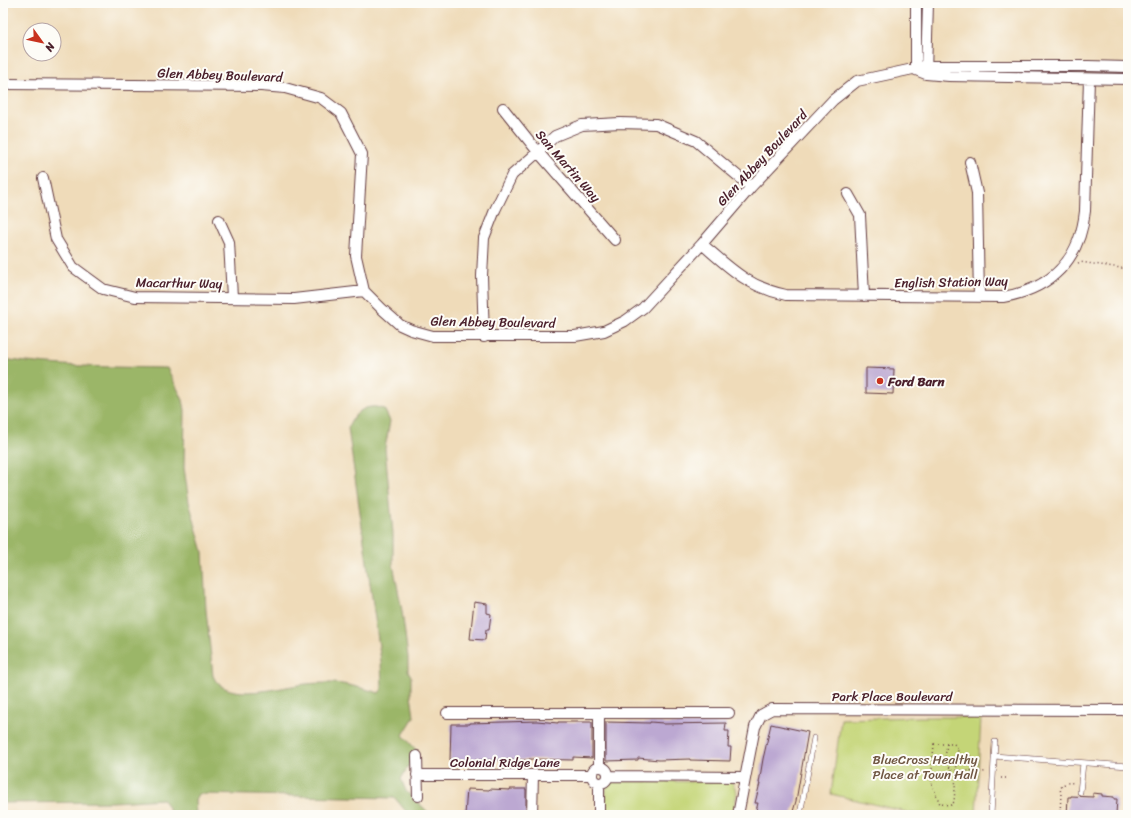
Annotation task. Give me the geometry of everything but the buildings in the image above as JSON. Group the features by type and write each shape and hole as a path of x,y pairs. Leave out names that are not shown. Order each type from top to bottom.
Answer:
{"street":[{"path":"916,3 916,70"},
{"path":"927,70 928,3"},
{"name":"Glen Abbey Boulevard","path":"3,84 261,86 285,88 321,98 341,113 362,154 356,256 364,291 386,313 400,324 411,330 433,336 575,336 604,331 625,321 643,308 702,244 751,187 833,100 858,81 886,74 916,70 1088,66 1128,68"},
{"name":"Glen Abbey Boulevard","path":"927,70 949,76 1128,79"},
{"name":"English Station Way","path":"702,244 738,275 761,288 774,293 797,296 979,297 1015,294 1036,287 1047,281 1063,267 1070,258 1082,232 1085,211 1089,79"},
{"name":"San Martin Way","path":"503,108 538,152 615,240"},
{"path":"484,336 482,276 484,238 495,210 512,175 555,136 582,125 620,123 656,124 696,141 751,187"},
{"path":"970,162 977,194 979,297"},
{"name":"Macarthur Way","path":"43,178 56,239 73,267 103,289 135,297 232,297 294,299 364,291"},
{"path":"848,194 860,215 864,296"},
{"path":"219,220 229,242 232,297"},
{"name":"Park Place Boulevard","path":"738,815 757,720 761,714 772,709 1128,710"},
{"path":"446,713 729,713"},
{"path":"596,771 606,770 608,776 605,782 600,783 593,780 596,771 599,713"},
{"path":"417,756 418,796"},
{"name":"Colonial Ridge Lane","path":"417,775 533,775 596,771"},
{"path":"532,815 533,775"},
{"path":"608,776 745,777"},
{"path":"599,815 600,783"}],"lane":[{"path":"800,815 814,738"},
{"path":"991,815 995,742"},
{"path":"994,756 1128,766"},
{"path":"1080,792 1083,763"}],"path":[{"path":"1076,264 1080,262 1128,269"},
{"path":"934,744 947,744 954,744 958,748 954,802 951,805 942,805 931,782 932,757 934,744"},
{"path":"947,744 945,758 951,769 956,771 987,772 1000,778 1007,778"},
{"path":"957,754 972,756 971,772"},
{"path":"932,757 945,758"},
{"path":"1060,815 1060,789 1063,784 1068,782 1080,784"}],"green space":[{"path":"3,359 64,365 167,368 183,400 185,410 184,468 189,502 203,552 206,610 213,676 219,685 229,690 242,692 255,692 306,684 324,683 345,684 379,693 382,689 381,661 348,428 354,417 363,409 378,407 384,409 390,421 385,448 393,534 393,564 402,611 408,657 408,671 411,676 411,695 414,717 403,735 417,751 401,779 406,791 428,812 434,815 409,815 395,798 198,794 195,800 196,815 172,815 163,799 113,802 3,803"},
{"name":"BlueCross Healthy Place at Town Hall","path":"981,717 976,815 919,815 831,794 841,719"},
{"path":"611,781 732,782 737,792 733,815 606,815 606,788"}],"place":[{"name":"Ford Barn","path":"880,381"}]}
